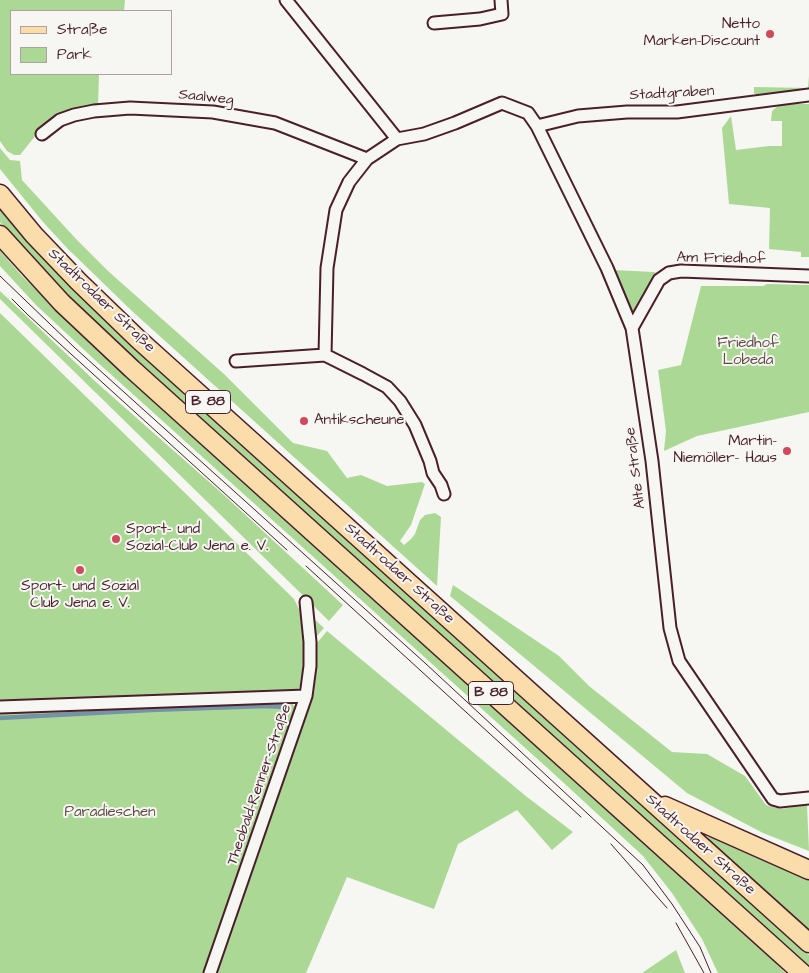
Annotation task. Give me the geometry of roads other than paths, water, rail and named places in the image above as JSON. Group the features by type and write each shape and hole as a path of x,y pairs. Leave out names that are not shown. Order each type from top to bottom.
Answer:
{"main road":[{"name":"Stadtrodaer Straße","path":"0,194 34,235 138,339 809,943"},
{"name":"Stadtrodaer Straße","path":"0,235 62,303 132,369 802,973"},
{"path":"648,799 809,870"}],"street":[{"path":"286,0 397,139"},
{"path":"434,23 480,19 502,14 501,0"},
{"name":"Stadtgraben","path":"537,126 578,116 627,112 677,112 809,95"},
{"path":"324,355 327,268 336,210 349,182 366,159 397,139 424,134 502,103 528,113 537,126"},
{"name":"Saalweg","path":"42,134 60,120 94,111 130,108 213,112 275,123 366,159"},
{"name":"Alte Straße","path":"537,126 607,268 632,328 652,461 670,628 679,661 773,799 780,801 809,798"},
{"name":"Am Friedhof","path":"632,328 659,280 669,272 809,276"},
{"path":"236,360 324,355 387,387 400,401 415,425 433,473 441,485 444,494"},
{"name":"Theobald-Renner-Straße","path":"210,973 306,696 310,666 310,642 306,602"},
{"path":"0,708 306,696"}],"waterway":[{"path":"0,718 151,710 286,707"}],"tram line":[{"path":"0,276 75,348 425,663 643,865 672,904 700,947 711,973"},
{"path":"12,299 287,550"},
{"path":"306,566 581,817"},
{"path":"611,844 667,908"},
{"path":"676,923 704,973"}],"place":[{"name":"Netto Marken-Discount","path":"770,34"},
{"name":"Antikscheune","path":"304,421"},
{"name":"Martin- Niemöller- Haus","path":"787,451"},
{"name":"Sport- und Sozial-Club Jena e. V.","path":"116,539"},
{"name":"Sport- und Sozial Club Jena e. V.","path":"80,570"}],"park label":[{"name":"Friedhof Lobeda","path":"748,352"},
{"name":"Paradieschen","path":"110,813"}]}
